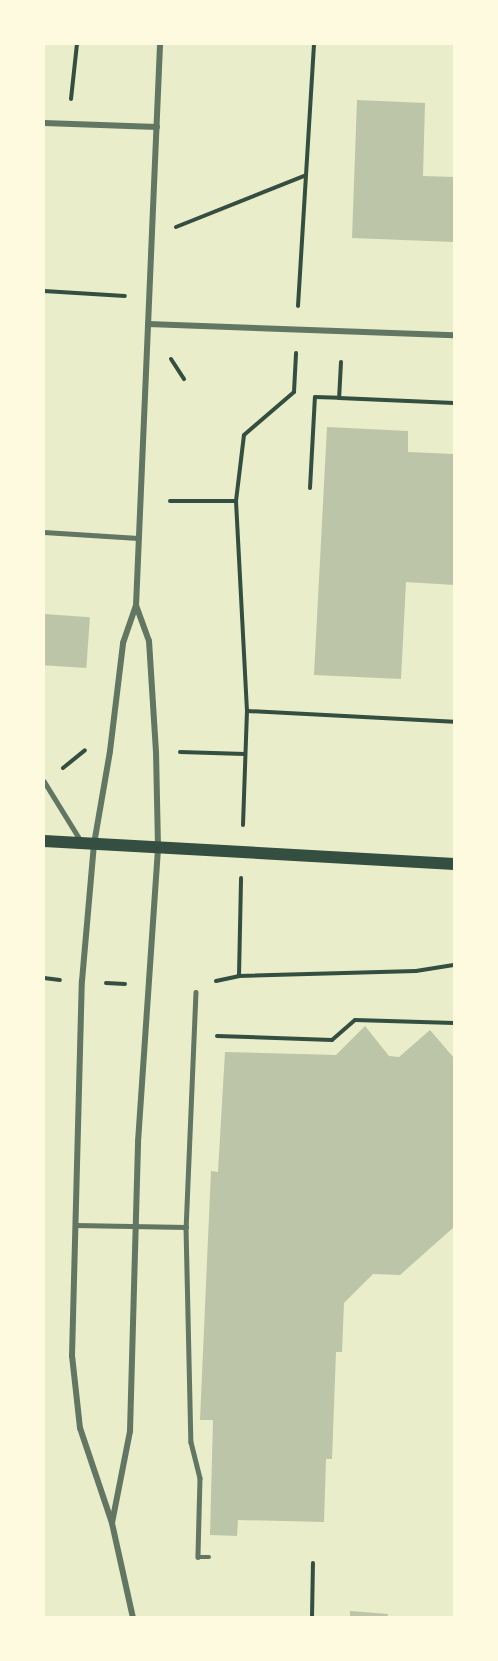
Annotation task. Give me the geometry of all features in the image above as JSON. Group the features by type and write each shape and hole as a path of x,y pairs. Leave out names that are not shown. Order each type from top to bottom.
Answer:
{"main road":[{"path":"44,841 454,864"}],"street":[{"path":"133,1617 112,1523 80,1428 72,1356 88,844 111,741 123,643 136,606 160,44"},
{"path":"44,123 157,127"},
{"path":"148,324 454,335"},
{"path":"112,1523 130,1431 134,1226 158,847 156,752 149,641 136,606"}],"lane":[{"path":"44,532 138,538"},
{"path":"44,781 88,844"},
{"path":"196,992 186,1227 192,1442 200,1478 198,1557 209,1557"},
{"path":"75,1225 186,1227"}],"path":[{"path":"68,124 77,44"},
{"path":"245,754 247,711 236,501 244,435 294,392 304,176 314,44"},
{"path":"153,236 304,176"},
{"path":"44,291 150,297"},
{"path":"339,398 341,362"},
{"path":"310,488 315,397 454,403"},
{"path":"170,501 236,501"},
{"path":"247,711 454,722"},
{"path":"239,976 416,971 454,965"},
{"path":"193,1035 332,1040 355,1020 454,1023"},
{"path":"312,1617 313,1563"}],"building":[{"path":"357,100 425,103 423,176 454,177 454,242 352,238"},
{"path":"327,427 408,431 408,452 454,454 454,585 406,582 401,679 314,675"},
{"path":"44,614 90,617 86,668 44,665"},
{"path":"365,1026 389,1056 399,1057 430,1030 454,1058 454,1227 400,1275 373,1274 344,1303 342,1352 336,1352 332,1459 326,1459 324,1522 238,1520 237,1536 210,1535 213,1420 200,1420 211,1171 218,1172 225,1052 336,1055"},
{"path":"350,1611 388,1614 387,1618 350,1618"}]}
